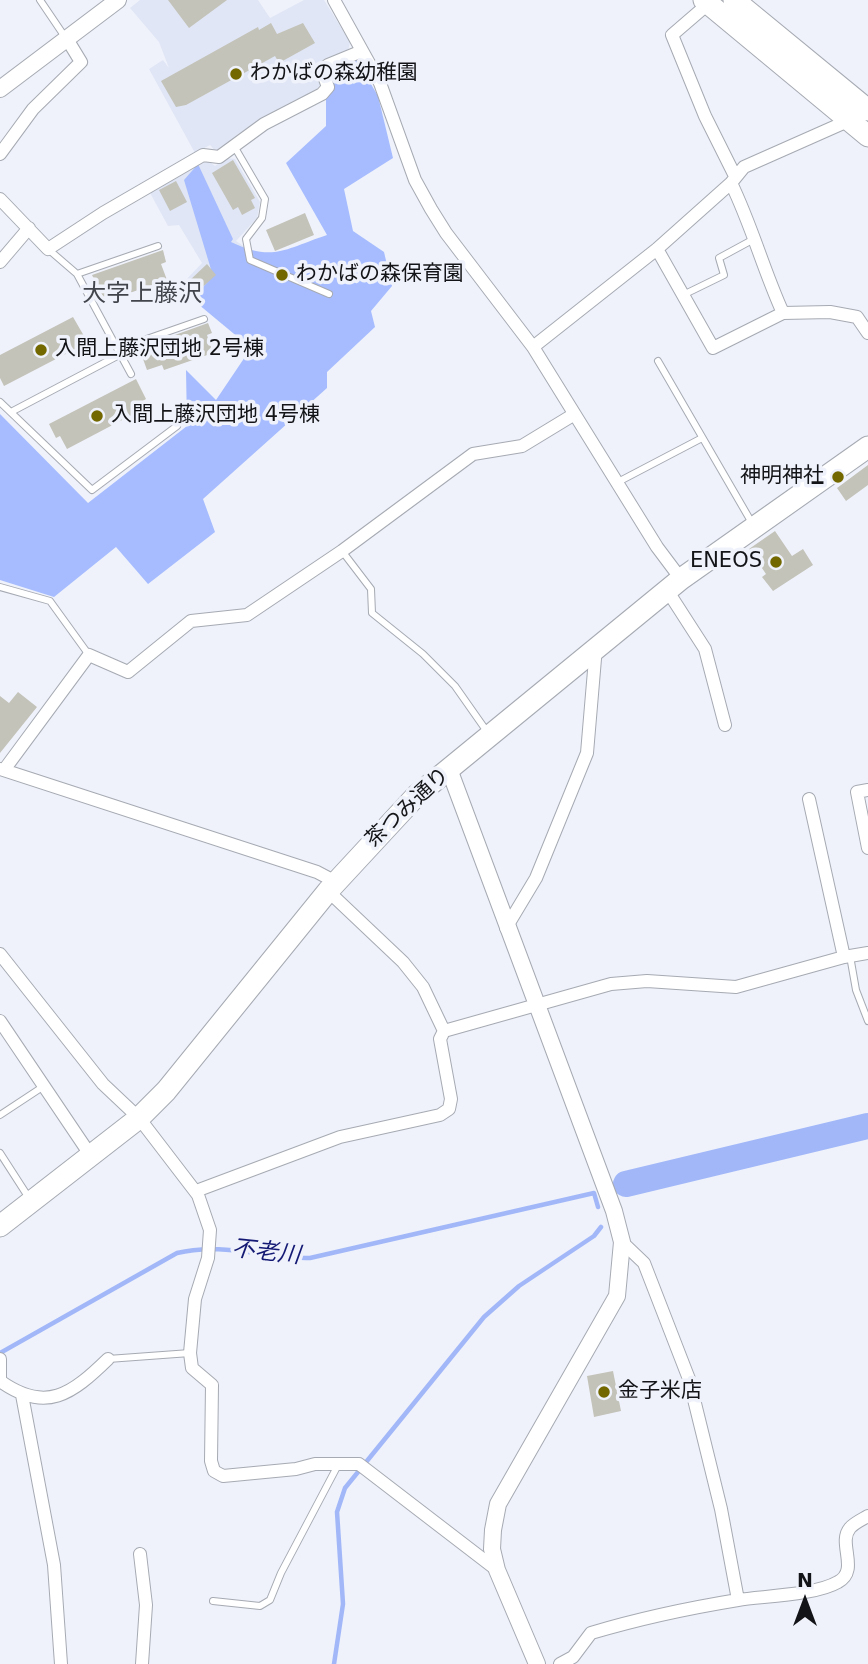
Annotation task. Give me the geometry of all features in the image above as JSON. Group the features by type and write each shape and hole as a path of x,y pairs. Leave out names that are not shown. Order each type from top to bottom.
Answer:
{"main road":[{"path":"734,0 859,115 868,136"},
{"path":"706,2 859,115"},
{"name":"茶つみ通り","path":"0,1226 139,1118 190,1063 332,886 390,820 489,734 674,584 868,447"}],"street":[{"path":"0,89 118,0"},
{"path":"334,0 380,83 415,180 431,209 446,233 533,347 657,547 705,649 724,724"},
{"path":"706,2 671,35 733,179 783,313"},
{"path":"0,154 33,109 81,62 66,39"},
{"path":"0,199 48,249 103,213 203,155 219,157 264,124 322,94 328,87 322,71 328,65 362,51"},
{"path":"533,347 657,249 744,167 859,115"},
{"path":"0,262 29,228"},
{"path":"657,249 713,348 783,313 830,312 856,317 868,333"},
{"path":"444,1031 423,987 403,962 317,872 2,770 89,655 128,672 191,621 247,615 342,551 473,454 522,446 573,415"},
{"path":"506,928 536,878 587,753 597,647"},
{"path":"449,769 506,928 614,1211 622,1242 617,1296 498,1504 492,1549 497,1570 537,1664"},
{"path":"868,790 857,792 868,848"},
{"path":"809,799 847,956"},
{"path":"196,1191 341,1137 446,1113 451,1104 440,1039 444,1031 535,1003 629,982 736,988 847,956 868,953"},
{"path":"0,954 103,1084 139,1118 196,1191 210,1230 208,1258 195,1299 190,1353 192,1368 212,1385 211,1461 214,1471 223,1476 339,1464 363,1467 497,1570"},
{"path":"0,1021 91,1156"},
{"path":"622,1242 644,1264 689,1379 721,1509 738,1600"},
{"path":"0,1359 0,1381 22,1395 39,1399 57,1397 79,1386 108,1359"},
{"path":"22,1395 54,1565 61,1664"},
{"path":"559,1664 573,1657 590,1633 738,1600 793,1593 838,1583 849,1564 846,1535 850,1527 868,1516"},
{"path":"140,1554 146,1605 142,1664"}],"lane":[{"path":"40,0 66,39"},
{"path":"234,146 265,199 262,218 246,239 250,260 329,294"},
{"path":"682,295 724,275 719,258 756,238"},
{"path":"77,274 158,246"},
{"path":"48,249 77,274 131,374"},
{"path":"11,412 119,351 204,318"},
{"path":"658,361 753,526"},
{"path":"0,402 92,490 177,426"},
{"path":"618,482 702,438"},
{"path":"342,551 371,589 372,613 423,654 455,686 489,734"},
{"path":"0,587 50,601 89,655"},
{"path":"847,956 868,1021"},
{"path":"0,1115 44,1086"},
{"path":"0,1153 32,1202"},
{"path":"108,1359 190,1353"},
{"path":"213,1601 260,1606 270,1600 281,1573 339,1464"}],"shaded area":[{"name":"わかばの森幼稚園","path":"140,0 258,0 270,18 304,0 324,0 350,42 348,52 318,68 321,87 317,92 240,133 216,152 210,145 195,153 149,69 163,60 169,68 159,42 130,8"},
{"path":"351,50 378,96 393,158 344,189 353,231 384,252 392,286 371,311 375,327 327,372 327,388 203,499 215,532 148,584 116,547 54,597 0,580 0,414 88,503 187,426 186,370 216,400 251,348 192,299 213,276 184,180 198,164 233,239 231,242 245,248 279,251 327,235 286,163 326,126 326,95"},
{"name":"わかばの森保育園","path":"227,158 235,159 260,202 257,218 236,241 270,264 299,385 184,282 202,263 179,225 168,226 149,191 206,159 215,166"}],"building":[{"path":"168,0 227,0 189,28"},
{"path":"271,23 277,34 303,23 315,43 279,63 275,56 186,105 176,107 161,81 258,27 259,30"},
{"path":"233,160 255,198 251,200 255,208 242,215 238,207 233,210 212,173"},
{"path":"176,181 187,202 170,211 159,190"},
{"path":"305,213 314,235 275,251 266,230"},
{"path":"163,250 166,262 161,264 167,280 118,297 116,292 103,297 92,275"},
{"path":"207,264 216,275 197,292 188,282"},
{"name":"入間上藤沢団地 2号棟","path":"73,317 84,336 78,340 81,346 4,386 0,378 0,355"},
{"path":"208,323 212,333 207,335 213,353 164,370 162,365 147,370 139,348"},
{"name":"入間上藤沢団地 4号棟","path":"136,379 146,399 141,402 145,408 67,449 60,436 56,438 49,424"},
{"path":"868,465 868,485 846,501 837,488"},
{"path":"775,531 792,556 803,549 813,565 773,591 762,577 766,574 749,549"},
{"path":"18,692 37,707 0,753 0,696 9,703"},
{"path":"613,1371 621,1411 594,1417 587,1376"}],"waterway":[{"name":"不老川","path":"626,1184 868,1126"},
{"name":"不老川","path":"0,1353 177,1253 210,1249 310,1258 594,1193 598,1207"},
{"path":"334,1664 343,1604 337,1512 345,1488 484,1317 519,1286 594,1236 601,1227"}],"place":[{"name":"わかばの森幼稚園","path":"236,74"},
{"name":"わかばの森保育園","path":"282,275"},
{"name":"入間上藤沢団地 2号棟","path":"41,350"},
{"name":"入間上藤沢団地 4号棟","path":"97,416"},
{"name":"神明神社","path":"838,477"},
{"name":"ENEOS","path":"776,562"},
{"name":"金子米店","path":"604,1392"}],"district":[{"name":"大字上藤沢","path":"142,295"}]}
